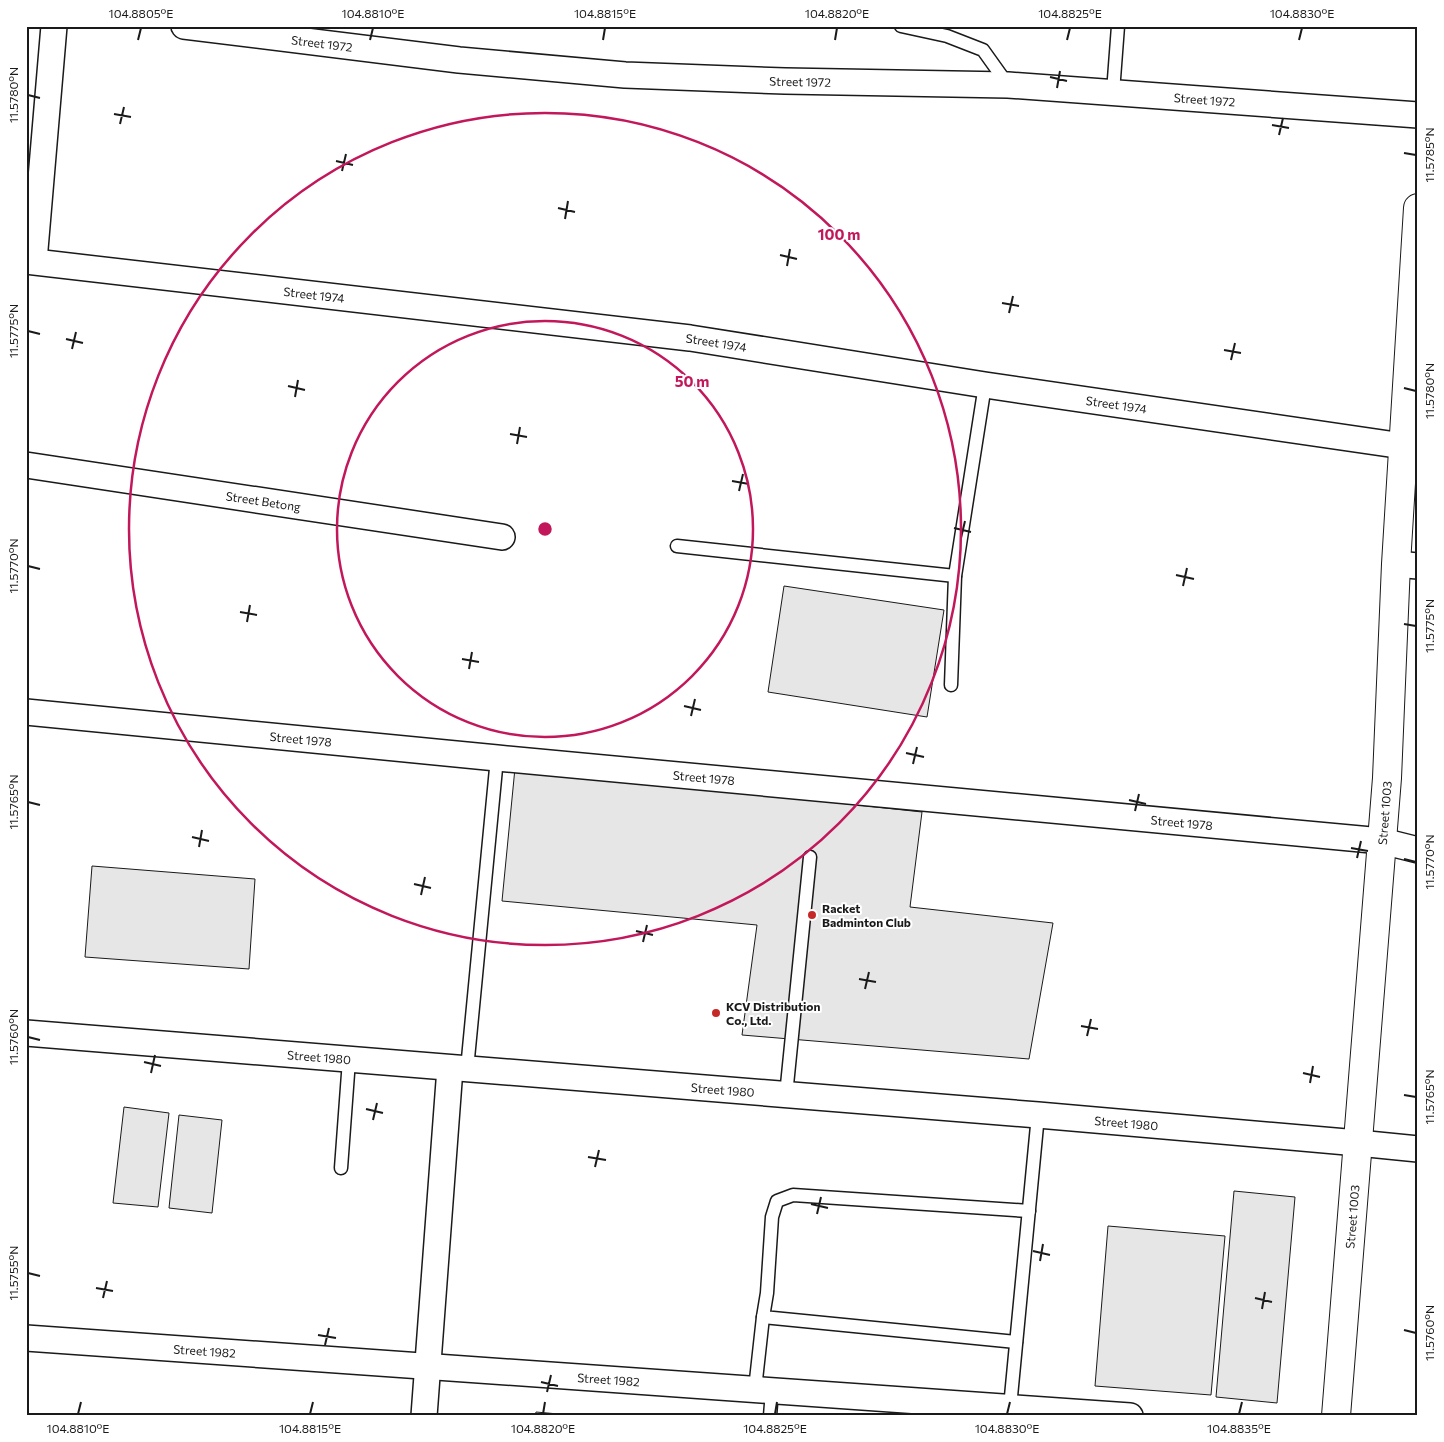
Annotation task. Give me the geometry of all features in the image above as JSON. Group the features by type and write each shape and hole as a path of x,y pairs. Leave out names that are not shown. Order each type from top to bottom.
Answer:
{"street":[{"path":"30,261 54,26"},
{"name":"Street 1972","path":"184,26 459,60 625,75 785,81 1008,85 1418,115"},
{"name":"Street 1003","path":"1336,1416 1387,778 1407,565 1403,446 1418,208"},
{"name":"Street 1974","path":"30,261 690,338 985,385 1403,446"},
{"name":"Street Betong","path":"26,465 502,537"},
{"name":"Street 1978","path":"26,712 1382,841"},
{"path":"1382,841 1418,850"},
{"name":"Street 1980","path":"26,1033 1038,1115 1418,1149"},
{"path":"424,1416 427,1366 459,1069"},
{"name":"Street 1982","path":"26,1338 1130,1416"}],"lane":[{"path":"901,26 947,36 983,50 1008,85"},
{"path":"1113,92 1118,26"},
{"path":"951,685 955,576 985,385"},
{"path":"678,546 955,576"},
{"path":"459,1069 497,758"},
{"path":"786,1095 810,857"},
{"path":"340,1168 349,1060"},
{"path":"1010,1407 1038,1115"},
{"path":"770,1416 764,1390 763,1317 767,1294 772,1217 777,1201 793,1195 1029,1211"},
{"path":"763,1317 1016,1342"}],"building":[{"path":"784,586 944,610 927,717 768,692"},
{"name":"Racket Badminton Club","path":"515,768 922,812 910,907 1053,923 1029,1059 742,1035 757,925 502,901"},
{"path":"92,866 255,879 249,969 85,957"},
{"path":"124,1107 169,1113 158,1207 113,1203"},
{"path":"179,1115 222,1120 212,1213 169,1208"},
{"path":"1234,1191 1295,1197 1277,1403 1216,1397"},
{"path":"1108,1226 1225,1236 1211,1395 1095,1386"},
{"path":"536,1412 581,1416 535,1416"}],"place":[{"name":"Racket Badminton Club","path":"812,915"},
{"name":"KCV Distribution Co., Ltd.","path":"716,1013"}]}
